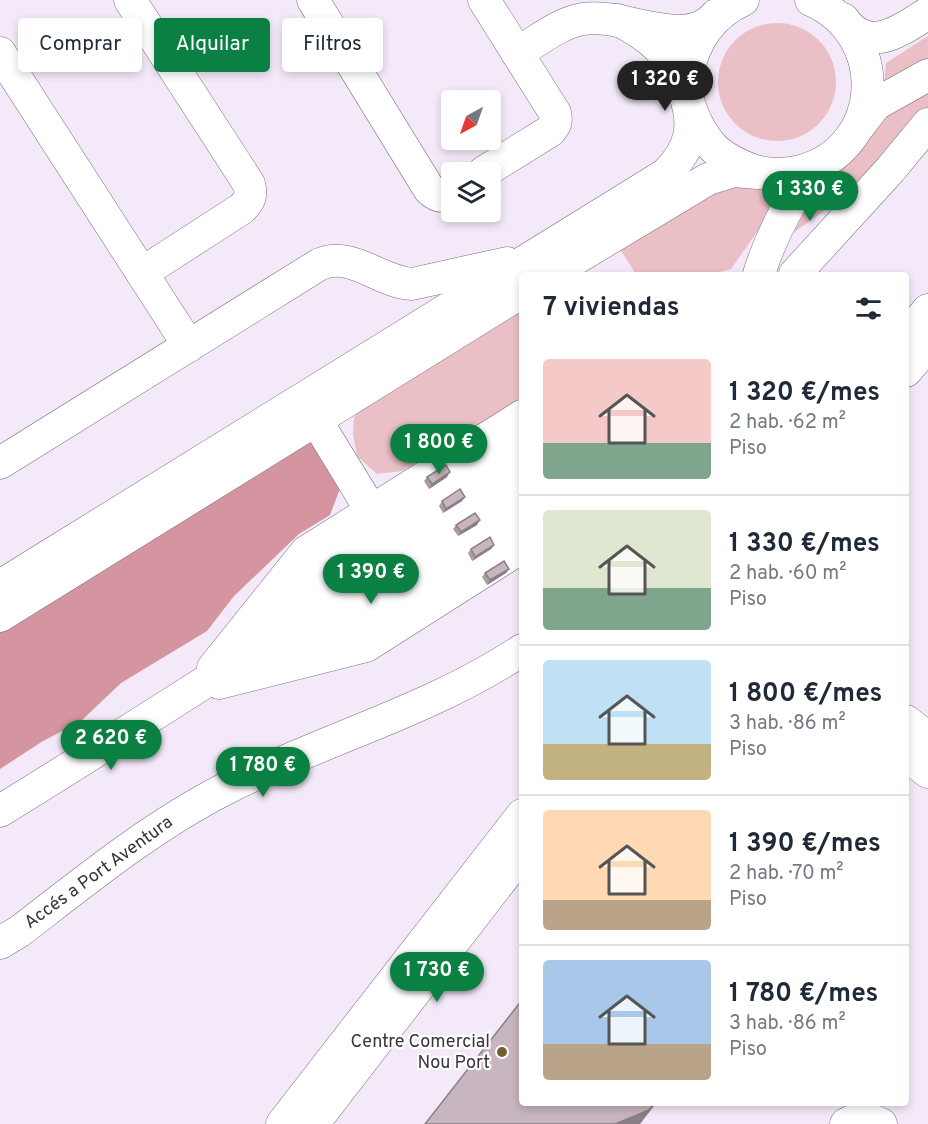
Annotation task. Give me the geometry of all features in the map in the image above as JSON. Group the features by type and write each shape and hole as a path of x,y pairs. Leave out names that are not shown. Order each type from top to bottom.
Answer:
{"street":[{"path":"130,0 249,184 251,192 249,201 241,209 142,273"},
{"path":"313,0 429,189 441,197"},
{"path":"484,0 555,113 557,120 550,131 500,162"},
{"path":"518,53 570,22 595,18 681,31 702,26 719,8 742,0"},
{"path":"811,0 839,13 859,35 868,37 886,37 928,13"},
{"path":"540,266 666,174 683,154 689,140 691,125 687,83 690,58 700,36 719,8"},
{"path":"4,452 189,346 320,264 330,261 349,262 400,283 412,284 540,266 708,179 734,171 789,174 814,167 846,142 866,106 868,78 862,50 839,13"},
{"path":"618,20 645,35 667,56 675,69 700,131 716,151 738,165 762,173"},
{"path":"0,53 189,346"},
{"path":"760,272 766,250 800,189 813,171 846,142 876,104 928,75"},
{"path":"797,272 890,170 928,124"},
{"path":"0,616 310,409 519,279"},
{"path":"0,586 310,409 519,294"},
{"path":"909,332 928,310"},
{"path":"909,367 928,345"},
{"path":"310,409 371,510"},
{"path":"195,690 306,552 519,418"},
{"path":"195,690 314,565 519,436"},
{"path":"195,690 321,576 519,451"},
{"path":"195,690 330,590 519,471"},
{"path":"0,811 195,690 335,598 519,483"},
{"path":"195,690 345,614 519,504"},
{"path":"195,690 351,622 519,516"},
{"path":"195,690 360,637 519,537"},
{"path":"195,690 366,646 519,549"},
{"path":"195,690 375,662 519,571"},
{"name":"Accés a Port Aventura","path":"0,943 20,931 148,834 198,804 271,767 421,706 471,681 519,652"},
{"path":"909,723 928,738"},
{"path":"909,758 928,772"},
{"path":"282,1124 519,818"},
{"path":"314,1124 519,857"}],"shaded area":[{"path":"777,23 800,28 819,40 831,59 836,82 831,105 819,124 800,136 777,141 754,136 735,124 723,105 718,82 723,59 735,40 754,28"},
{"path":"928,36 928,107 896,145 843,197 793,233 822,179 883,97 886,63"},
{"path":"729,183 788,188 731,269 720,272 635,272 618,246"},
{"path":"519,306 519,400 516,403 402,471 377,474 357,456 353,434 354,417 366,402"},
{"path":"297,442 316,442 341,486 330,515 299,534 234,596 207,631 121,683 80,722 43,741 0,769 0,626"}],"building":[{"path":"446,465 450,472 432,484 427,477"},
{"path":"460,489 465,497 446,509 442,501"},
{"path":"475,513 480,520 461,532 456,525"},
{"path":"490,537 494,545 475,557 471,549"},
{"path":"504,561 509,569 490,580 485,573"},
{"name":"Centre Comercial Nou Port","path":"519,1004 519,1106 652,1106 649,1110 615,1124 425,1124"}],"place":[{"name":"Centre Comercial Nou Port","path":"502,1052"}]}
